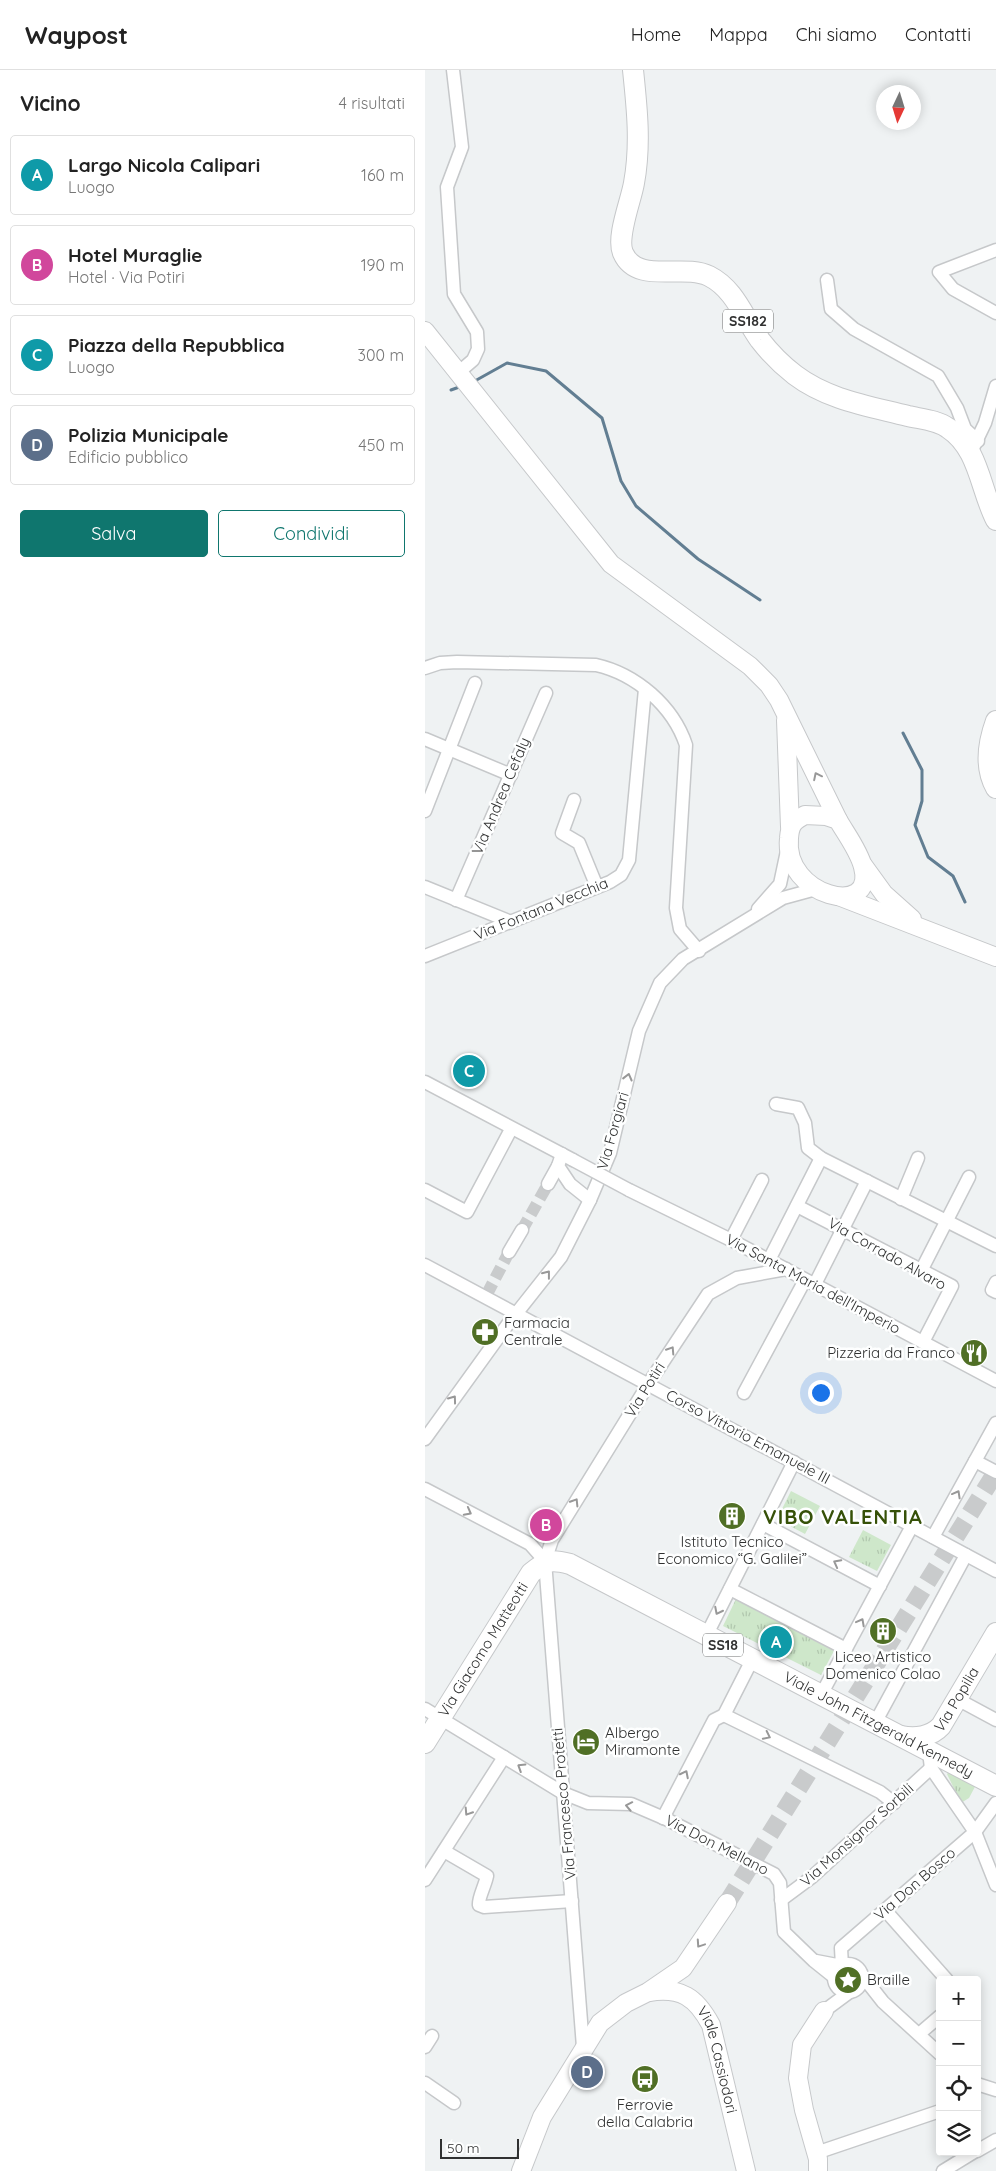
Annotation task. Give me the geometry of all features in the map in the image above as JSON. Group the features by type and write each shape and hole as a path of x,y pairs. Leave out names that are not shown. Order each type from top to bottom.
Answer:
{"main road":[{"name":"SS182","path":"633,70 639,144 634,183 620,245 626,259 634,266 645,271 690,271 708,275 723,284 760,340 779,360 806,382 846,401 932,421 947,427 974,446 996,520"},
{"path":"425,331 611,564 750,666 769,685 779,700 785,716 811,762 838,820 863,864 884,894 900,910 931,932"},
{"path":"785,716 790,827 787,851 797,872 816,889 996,957"},
{"path":"996,721 988,760 989,772 996,788"},
{"path":"790,827 795,819 805,815 826,816 838,820"},
{"path":"841,897 855,895 860,891 865,874 863,864"},
{"name":"Viale John Fitzgerald Kennedy","path":"545,1561 557,1560 570,1564 899,1736 931,1760 952,1764 996,1786"},
{"name":"Via Giacomo Matteotti","path":"425,1743 433,1713 531,1573 545,1561"},
{"name":"Via Popilia","path":"899,1736 908,1738 921,1736 940,1729 996,1633"},
{"path":"521,2171 542,2117 583,2047 600,2023 626,2003 648,1992 683,1968 727,1903"},
{"path":"683,1968 686,1994"},
{"name":"Viale Cassiodori","path":"648,1992 664,1990 686,1994 701,2005 711,2025 746,2171"},
{"path":"818,2171 816,2153 798,2078 802,2045 824,2011"}],"street":[{"path":"453,70 462,147 447,188 454,294 477,332 478,349 473,360 459,372"},
{"path":"996,250 939,272 953,289 996,313"},
{"path":"827,280 831,309 854,329 938,376 957,408 974,446"},
{"path":"974,446 996,386"},
{"path":"425,668 440,663 457,662 596,665 615,669 645,689 670,711 680,728 686,745 676,908 680,929 699,951"},
{"path":"425,811 475,683"},
{"name":"Via Fontana Vecchia","path":"425,956 597,887 621,874 629,860 645,689"},
{"name":"Via Andrea Cefaly","path":"456,900 546,693"},
{"path":"425,739 511,775"},
{"path":"574,800 562,833 579,843 597,887"},
{"path":"746,922 780,884 787,851"},
{"path":"425,887 511,922"},
{"name":"Via Forgiari","path":"425,1439 561,1257 590,1200 610,1153 639,1031 660,982 683,959 699,951 783,898 816,889"},
{"name":"Via Santa Maria dell'Imperio","path":"425,1082 564,1160 731,1240 996,1381"},
{"path":"776,1104 798,1108 805,1123 808,1148 821,1158 996,1246"},
{"path":"425,1190 467,1212 509,1133"},
{"path":"769,1260 821,1158"},
{"path":"901,1199 918,1158"},
{"path":"564,1160 570,1184 590,1200"},
{"path":"548,1184 564,1160"},
{"path":"921,1271 969,1177"},
{"path":"731,1240 762,1180"},
{"path":"744,1393 842,1230 867,1181"},
{"name":"Via Corrado Alvaro","path":"797,1206 952,1286 923,1342"},
{"path":"509,1252 522,1230"},
{"name":"Corso Vittorio Emanuele III","path":"425,1265 486,1295 649,1384 791,1468 912,1526 996,1571"},
{"name":"Via Potiri","path":"545,1561 552,1540 649,1384 708,1294 737,1278 786,1270"},
{"path":"996,1282 992,1290 996,1292"},
{"path":"933,1537 996,1423"},
{"path":"975,1461 996,1472"},
{"path":"705,1636 791,1468"},
{"path":"425,1489 530,1544 545,1561"},
{"path":"763,1524 880,1586"},
{"path":"821,1695 912,1526"},
{"path":"875,1724 966,1555"},
{"name":"Via Francesco Protetti","path":"545,1561 583,2047"},
{"path":"729,1589 846,1649"},
{"path":"663,1818 714,1720 724,1715 752,1660"},
{"path":"957,1699 996,1720"},
{"name":"Via Don Mellano","path":"433,1713 563,1793 588,1802 631,1804 775,1874 780,1883 784,1932 834,1979"},
{"path":"724,1715 880,1792 894,1803"},
{"path":"940,1729 931,1760 975,1832 996,1885"},
{"path":"940,1729 941,1751 952,1764"},
{"path":"425,1880 504,1757"},
{"name":"Via Monsignor Sorbili","path":"781,1900 812,1878 894,1803 931,1760"},
{"name":"Via Don Bosco","path":"842,1966 841,1948 975,1832 996,1803"},
{"path":"444,1851 487,1876 485,1890 479,1900 479,1905 484,1907 571,1901"},
{"path":"885,1910 943,1976"},
{"path":"814,1961 854,1966 883,2002 936,2050"},
{"path":"824,2011 837,1970 842,1966"},
{"path":"824,2011 853,1991 861,1982 861,1974"},
{"path":"834,1979 840,1990 853,1991 883,2002"},
{"path":"919,2034 936,2019"},
{"path":"425,2047 432,2036"},
{"path":"425,2083 454,2103"},
{"path":"981,2085 996,2090"},
{"path":"816,2153 936,2112"},
{"path":"981,2148 996,2140"},
{"path":"943,2171 968,2156"}],"green space":[{"path":"791,1491 820,1506 805,1534 777,1519"},
{"path":"863,1530 891,1545 877,1571 849,1557"},
{"path":"736,1599 834,1651 821,1675 723,1626"},
{"path":"949,1772 977,1783 969,1798 961,1803 947,1774"}],"waterway":[{"path":"473,382 507,363 546,371 602,418 621,481 636,506 698,559 760,600"},
{"path":"451,390 462,386"},
{"path":"903,733 922,770 922,801 915,825 928,857 953,876 965,902"}],"tunnel":[{"path":"522,1230 548,1184"},
{"path":"487,1294 509,1252"},
{"path":"727,1903 996,1472"}],"place":[{"name":"Piazza della Repubblica","path":"469,1071"},
{"name":"Farmacia Centrale","path":"485,1332"},
{"name":"Pizzeria da Franco","path":"974,1353"},
{"name":"Istituto Tecnico Economico “G. Galilei”","path":"732,1516"},
{"name":"Hotel Muraglie","path":"546,1525"},
{"name":"Liceo Artistico Domenico Colao","path":"883,1631"},
{"name":"Largo Nicola Calipari","path":"776,1642"},
{"name":"Albergo Miramonte","path":"586,1742"},
{"name":"Braille","path":"848,1980"},
{"name":"Polizia Municipale","path":"587,2072"},
{"name":"Ferrovie della Calabria","path":"645,2079"}],"district":[{"name":"VIBO VALENTIA","path":"843,1517"}]}
